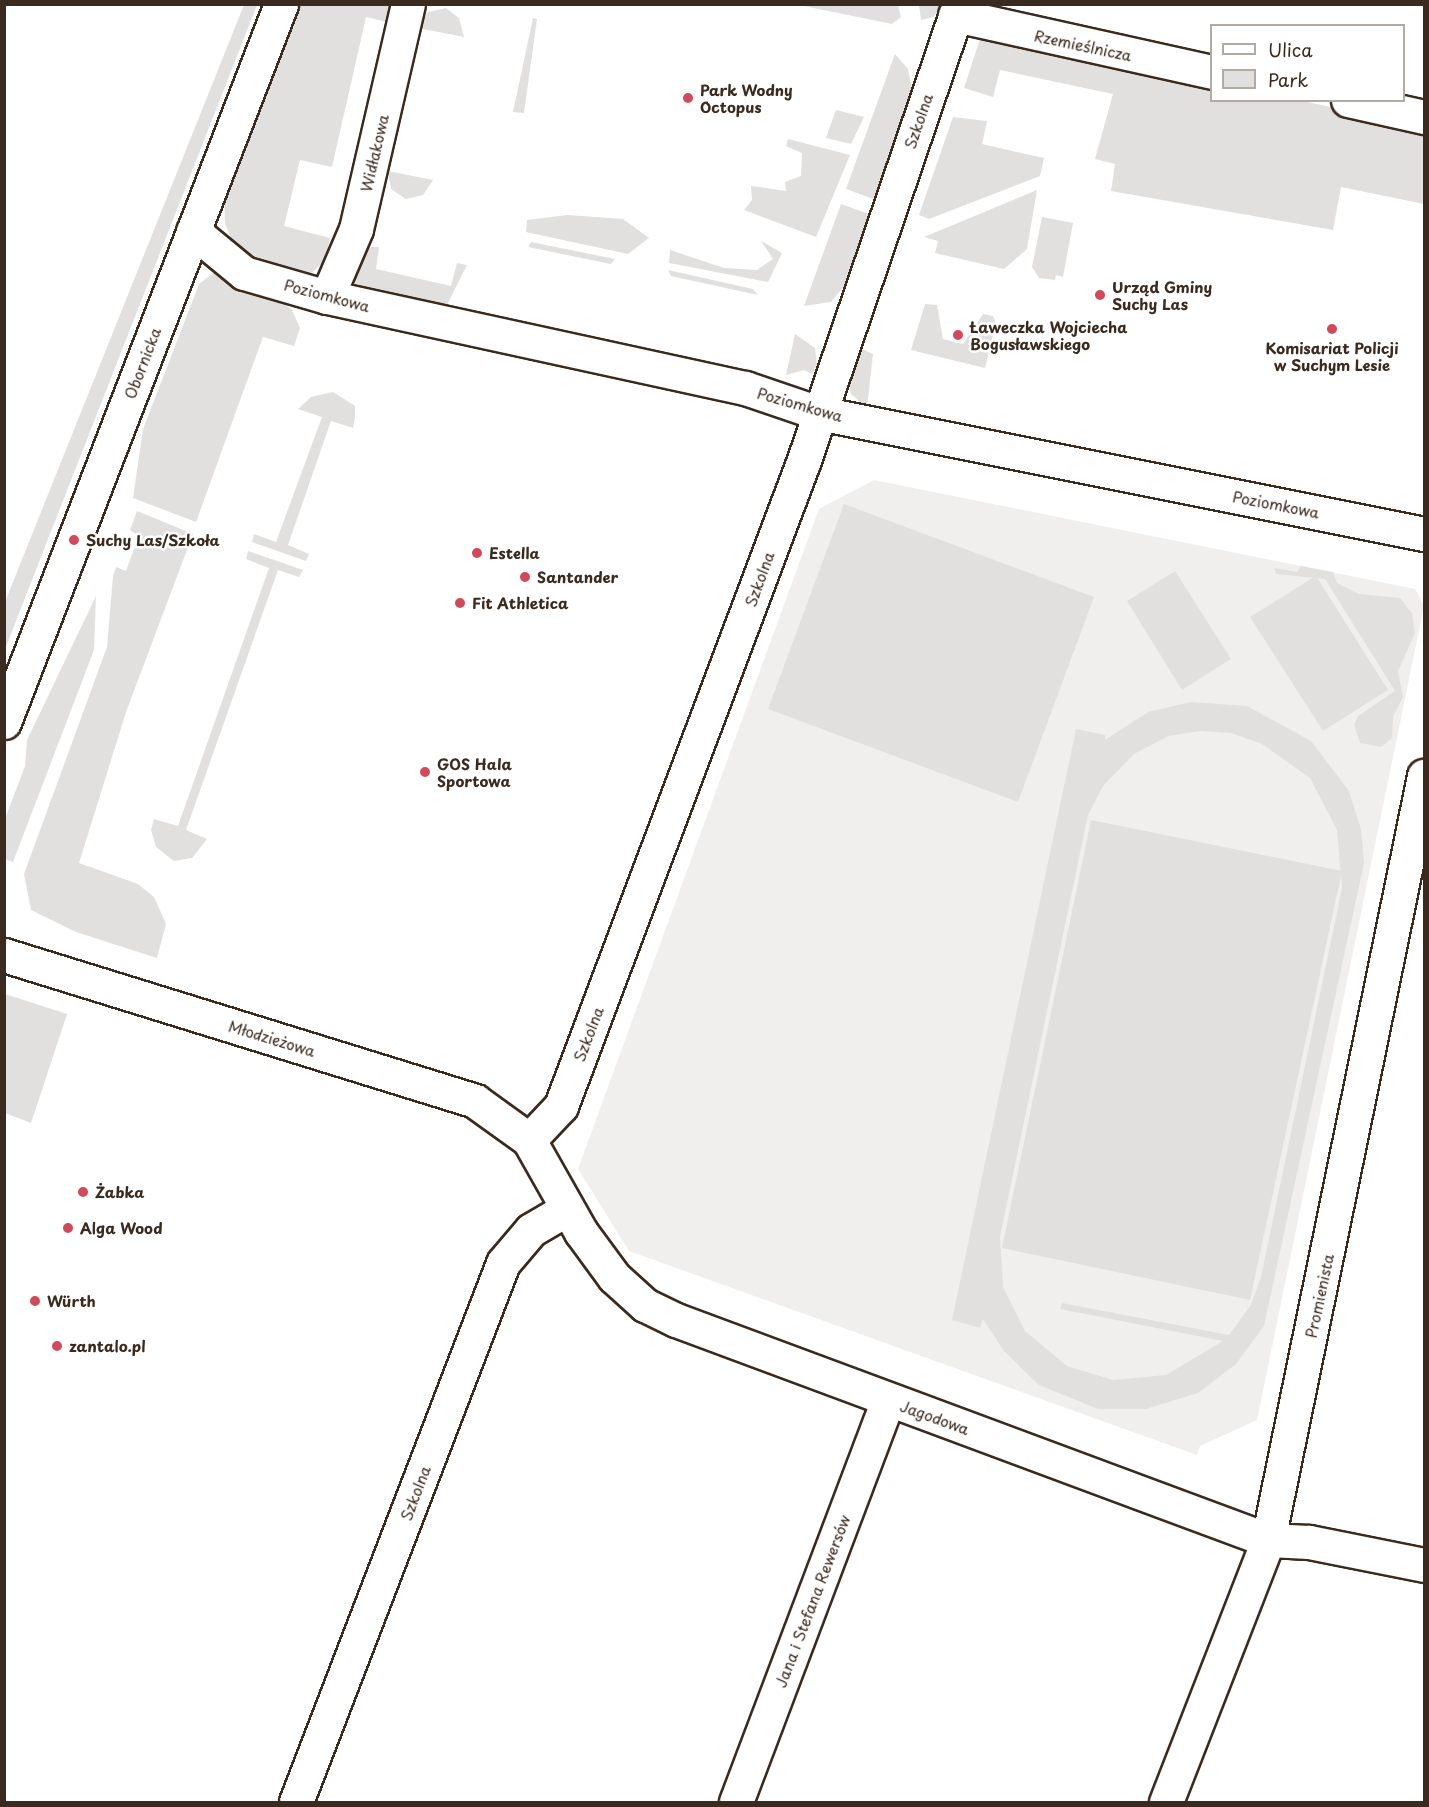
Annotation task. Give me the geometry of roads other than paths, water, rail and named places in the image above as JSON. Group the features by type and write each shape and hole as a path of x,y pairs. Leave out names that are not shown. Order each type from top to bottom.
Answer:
{"street":[{"name":"Obornicka","path":"4,722 281,4"},
{"name":"Widłakowa","path":"327,297 356,229 408,4"},
{"name":"Rzemieślnicza","path":"957,10 1210,72"},
{"name":"Szkolna","path":"529,1140 561,1106 819,413 957,10"},
{"path":"1357,102 1425,117"},
{"name":"Poziomkowa","path":"193,231 244,273 327,297 745,388 819,413 1425,534"},
{"name":"Promienista","path":"1166,1803 1268,1540 1425,776"},
{"name":"Młodzieżowa","path":"4,955 475,1101 529,1140"},
{"name":"Jagodowa","path":"529,1140 567,1209 602,1262 645,1305 888,1400 1268,1540 1309,1542 1425,1565"},
{"name":"Szkolna","path":"296,1803 503,1263 531,1230 567,1209"},
{"name":"Jana i Stefana Rewersów","path":"736,1803 888,1400"}],"place":[{"name":"Park Wodny Octopus","path":"688,98"},
{"name":"Urząd Gminy Suchy Las","path":"1100,295"},
{"name":"Komisariat Policji w Suchym Lesie","path":"1332,329"},
{"name":"Ławeczka Wojciecha Bogusławskiego","path":"958,335"},
{"name":"Suchy Las/Szkoła","path":"74,540"},
{"name":"Estella","path":"477,553"},
{"name":"Santander","path":"525,577"},
{"name":"Fit Athletica","path":"460,603"},
{"name":"GOS Hala Sportowa","path":"425,772"},
{"name":"Żabka","path":"83,1192"},
{"name":"Alga Wood","path":"68,1228"},
{"name":"Würth","path":"35,1301"},
{"name":"zantalo.pl","path":"57,1346"}]}
